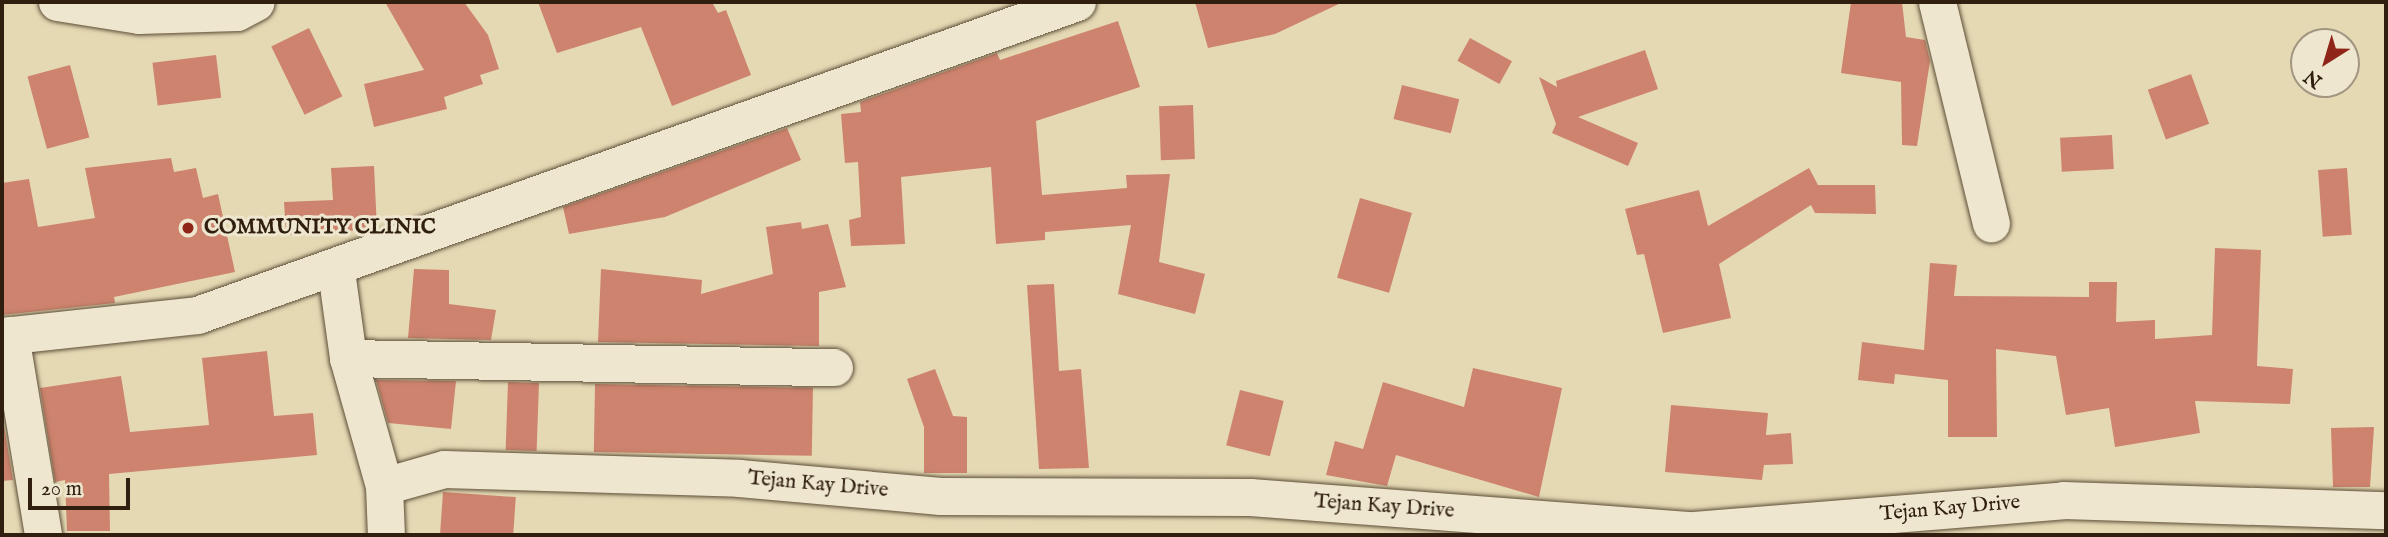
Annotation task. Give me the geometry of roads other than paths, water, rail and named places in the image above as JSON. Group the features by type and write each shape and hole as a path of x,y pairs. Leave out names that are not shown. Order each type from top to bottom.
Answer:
{"street":[{"path":"57,2 139,15 237,12 256,2"},
{"path":"43,535 6,335 197,315 336,271 1077,2"},
{"path":"1937,2 1991,224"},
{"path":"336,271 348,358 384,486 386,535"},
{"path":"348,358 834,367"},
{"name":"Tejan Kay Drive","path":"384,486 444,469 740,478 940,496 1250,498 1694,533 1945,523 2063,500 2386,510"}],"place":[{"name":"COMMUNITY CLINIC","path":"188,228"}]}
